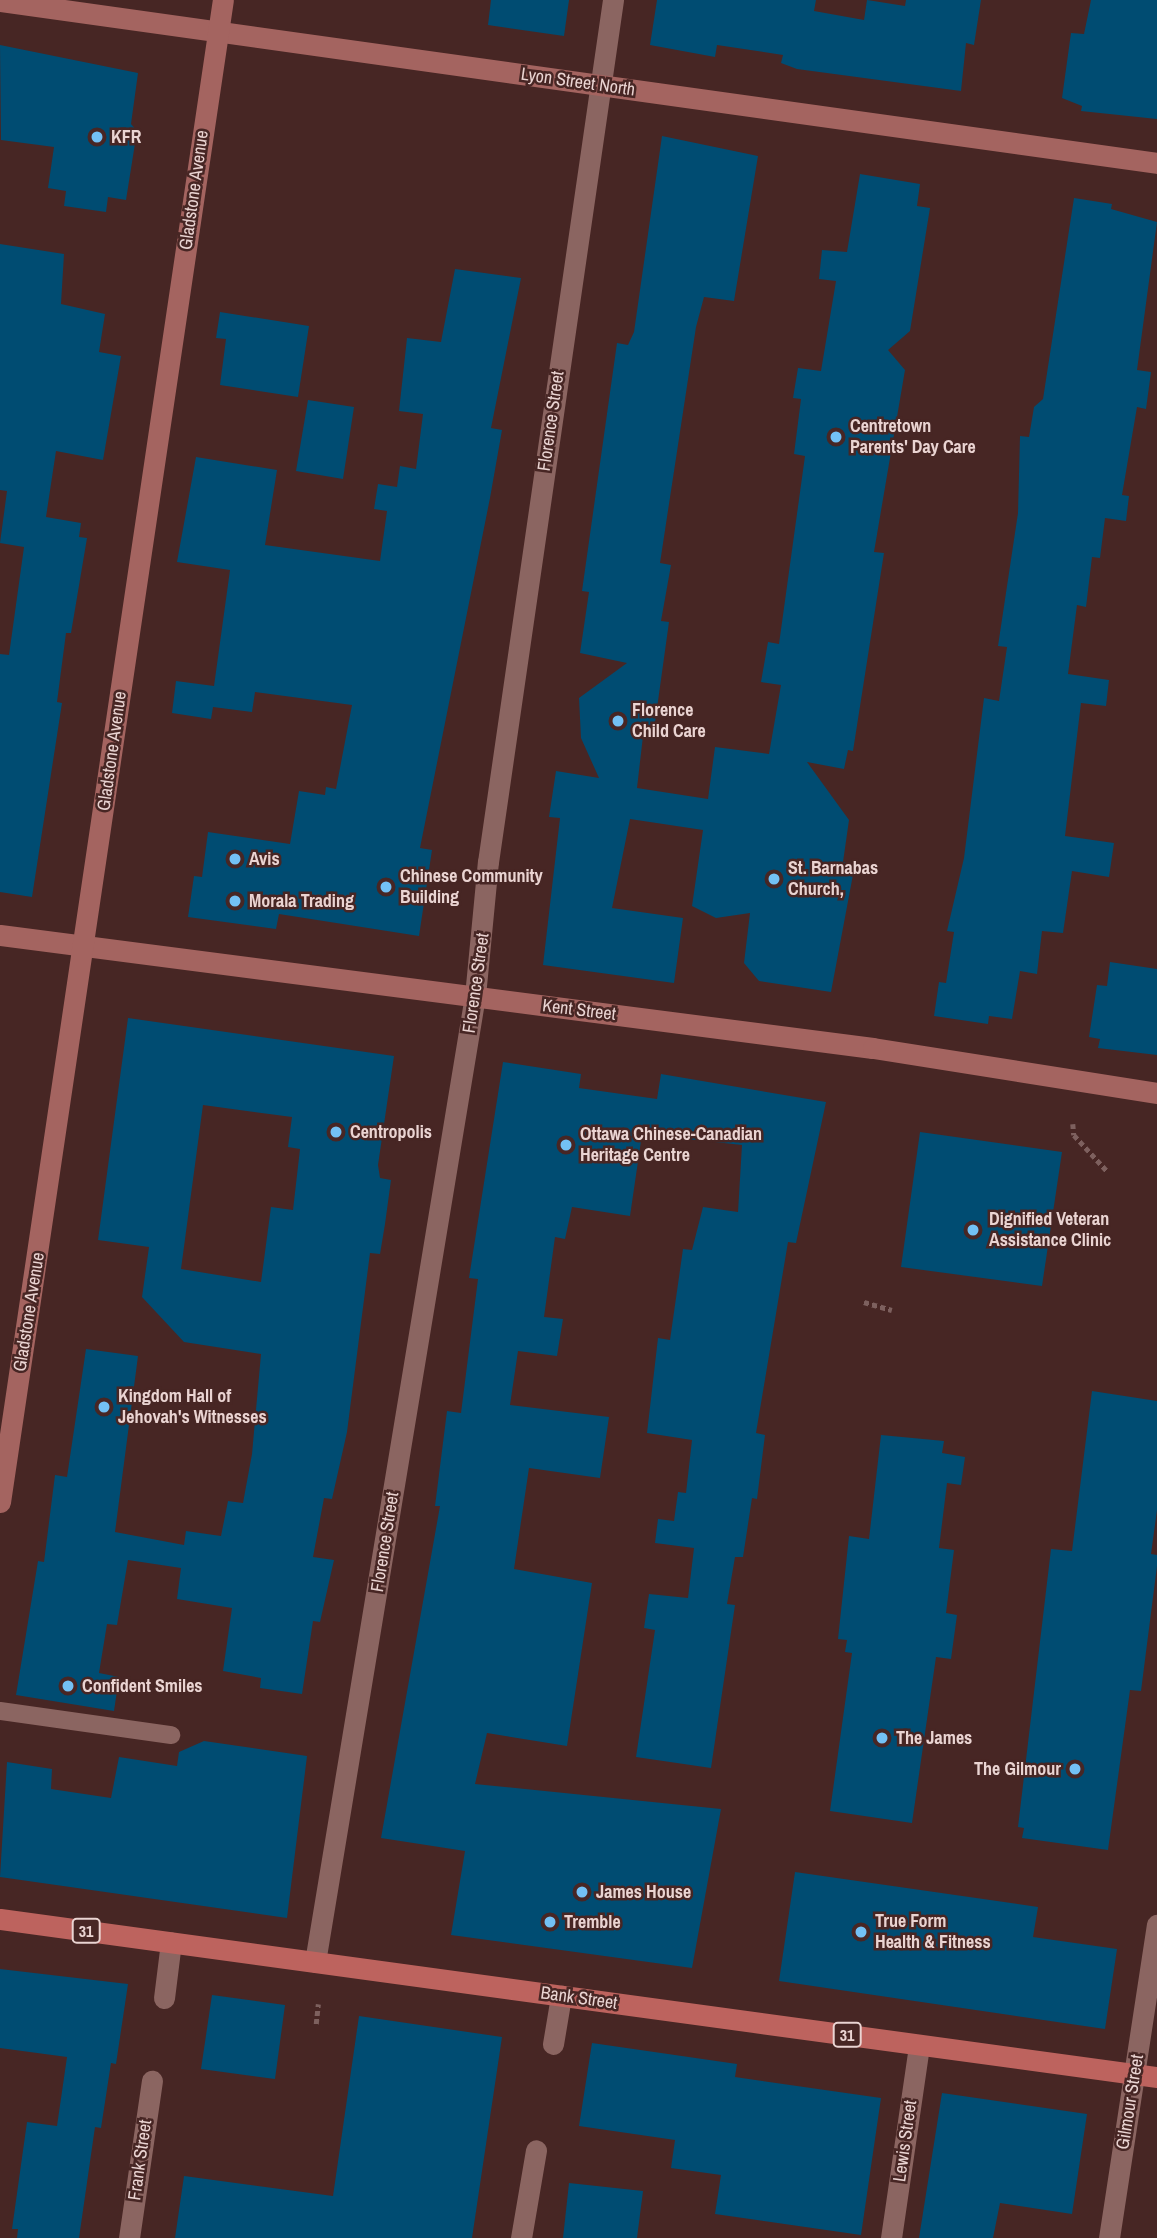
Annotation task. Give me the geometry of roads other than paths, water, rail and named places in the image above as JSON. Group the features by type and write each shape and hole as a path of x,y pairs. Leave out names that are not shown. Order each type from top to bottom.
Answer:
{"main road":[{"name":"Gladstone Avenue","path":"0,1502 223,0"},
{"name":"Lyon Street North","path":"0,1 1157,163"},
{"name":"Kent Street","path":"0,935 873,1048 1157,1093"},
{"name":"Bank Street","path":"0,1919 1157,2077"}],"street":[{"name":"Florence Street","path":"315,1962 475,996 488,862 613,0"},
{"name":"Gilmour Street","path":"1109,2238 1157,1925"},
{"path":"164,1998 172,1942"},
{"path":"553,2044 561,1996"},
{"name":"Lewis Street","path":"891,2238 919,2045"},
{"name":"Frank Street","path":"129,2238 152,2081"},
{"path":"521,2238 536,2150"}],"lane":[{"path":"0,1710 171,1735"}],"place":[{"name":"KFR","path":"97,137"},
{"name":"Centretown Parents' Day Care","path":"836,437"},
{"name":"Florence Child Care","path":"618,721"},
{"name":"Avis","path":"235,859"},
{"name":"St. Barnabas Church,","path":"774,879"},
{"name":"Chinese Community Building","path":"386,887"},
{"name":"Morala Trading","path":"235,901"},
{"name":"Centropolis","path":"336,1132"},
{"name":"Ottawa Chinese-Canadian Heritage Centre","path":"566,1145"},
{"name":"Dignified Veteran Assistance Clinic","path":"973,1230"},
{"name":"Kingdom Hall of Jehovah's Witnesses","path":"104,1407"},
{"name":"Confident Smiles","path":"68,1686"},
{"name":"The James","path":"882,1738"},
{"name":"The Gilmour","path":"1075,1769"},
{"name":"James House","path":"582,1892"},
{"name":"Tremble","path":"550,1922"},
{"name":"True Form Health & Fitness","path":"861,1932"}]}
